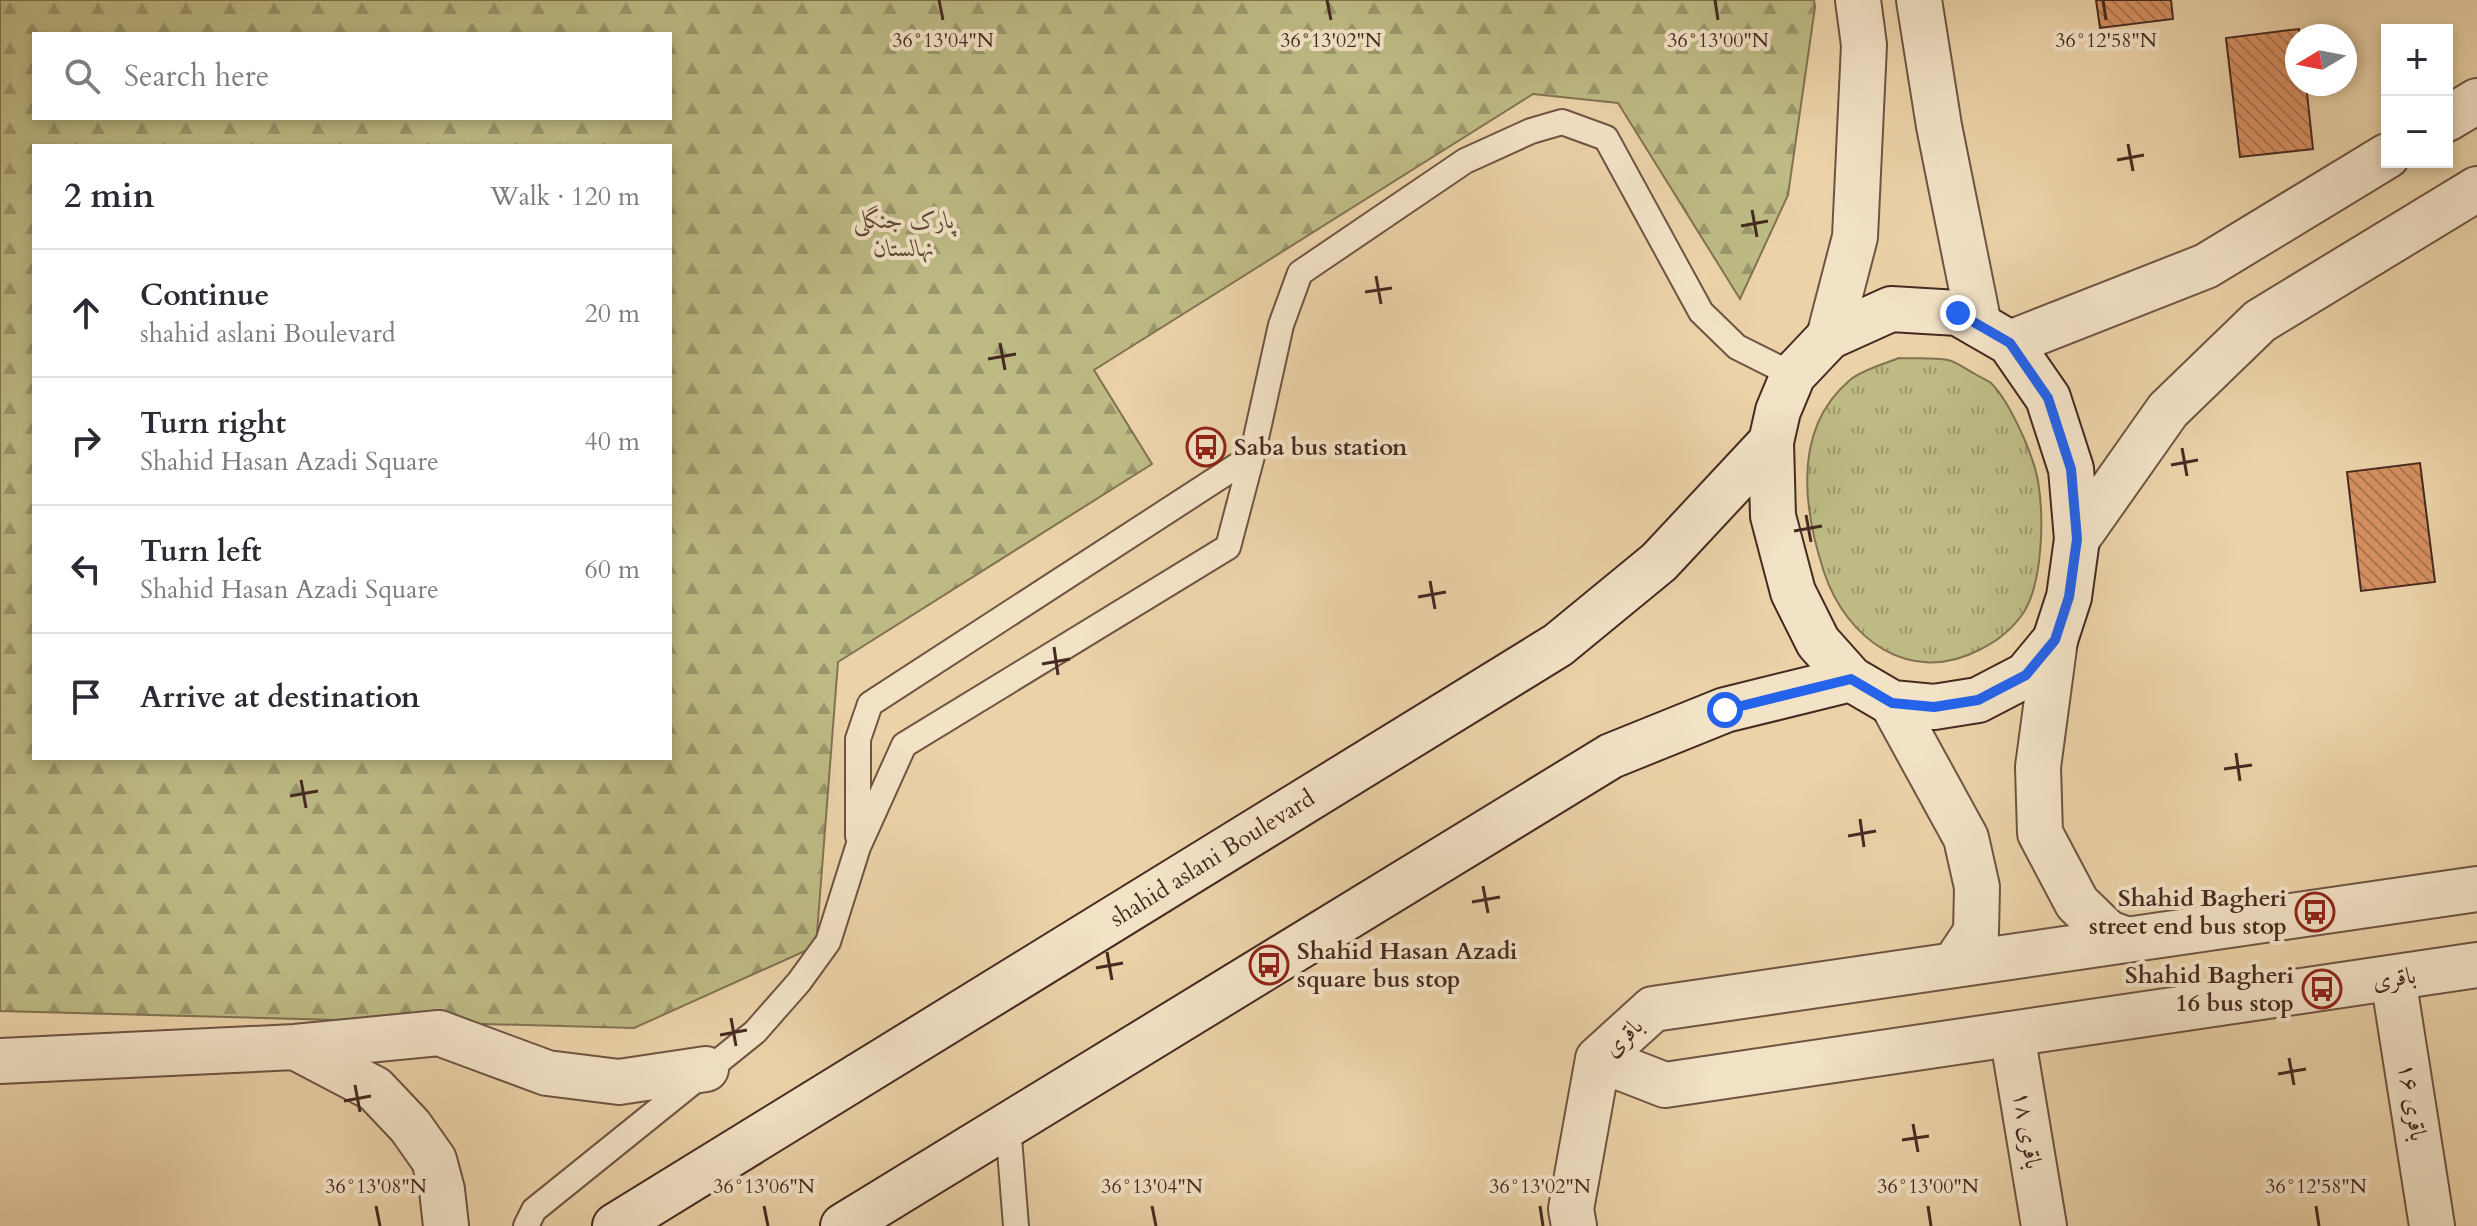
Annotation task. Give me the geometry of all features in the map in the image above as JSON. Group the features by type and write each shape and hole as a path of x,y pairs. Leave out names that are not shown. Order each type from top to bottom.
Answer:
{"street":[{"path":"1829,337 1855,237 1864,45 1858,0"},
{"path":"1919,0 1939,126 1995,334"},
{"path":"2453,115 2477,101"},
{"path":"1995,334 2206,266 2381,160"},
{"path":"2077,539 2168,410 2260,321 2477,189"},
{"path":"2055,640 2026,675 1978,700 1934,707 1892,703 1851,679 1818,642 1793,592 1773,516 1771,442 1778,411 1793,375 1829,337 1891,309 1958,313 1995,334 2048,398 2071,469 2077,539 2069,597 2055,640 2038,767 2040,833 2077,903 2108,933 2128,940"},
{"name":"shahid aslani Boulevard","path":"615,1226 1558,645 1659,562 1771,442"},
{"path":"843,1226 1611,756 1725,710 1851,679"},
{"path":"1892,703 1966,838 1977,887 1976,932 1954,965"},
{"name":"باقری","path":"2477,889 1653,1009 1598,1059 1665,1085 2477,965"},
{"name":"باقری ۱۶","path":"2393,978 2432,1226"},
{"path":"0,1061 295,1047 439,1033 547,1073 619,1082 706,1069"},
{"name":"باقری ۱۸","path":"2012,1034 2044,1226"},
{"path":"295,1047 375,1089 410,1126 434,1160 442,1190 446,1226"},
{"path":"1574,1226 1571,1209 1598,1059"}],"lane":[{"path":"526,1226 534,1210 755,1032 799,982 828,942 858,847 904,745 1228,547 1281,325 1300,273 1465,161 1531,131 1562,122 1606,138 1701,312 1737,347 1793,375"},
{"path":"858,847 858,739 870,704 1252,456"},
{"path":"1008,1125 1016,1226"}],"green space":[{"name":"پارک جنگلی نهالستان","path":"0,0 1814,0 1788,195 1740,299 1618,103 1533,94 1094,370 1152,464 838,662 816,946 634,1028 0,1011"},
{"path":"1899,358 1948,360 1991,383 2020,429 2038,481 2040,548 2035,583 2024,612 1992,643 1953,660 1929,662 1905,659 1884,650 1865,636 1848,618 1834,596 1824,572 1811,522 1807,470 1819,422 1831,400 1855,376"}],"building":[{"path":"2096,0 2171,0 2173,19 2100,28"},
{"path":"2285,31 2285,96 2307,96 2313,149 2240,157 2226,38"},
{"path":"2420,463 2435,582 2361,591 2347,472"}],"place":[{"name":"Saba bus station","path":"1206,447"},
{"name":"Shahid Bagheri street end bus stop","path":"2315,912"},
{"name":"Shahid Hasan Azadi square bus stop","path":"1269,965"},
{"name":"Shahid Bagheri 16 bus stop","path":"2322,989"}],"route":[{"path":"1725,710 1851,679 1892,703 1934,707 1978,700 2026,675 2055,640 2069,597 2077,539 2071,469 2048,398 2010,343 1958,313"}]}
